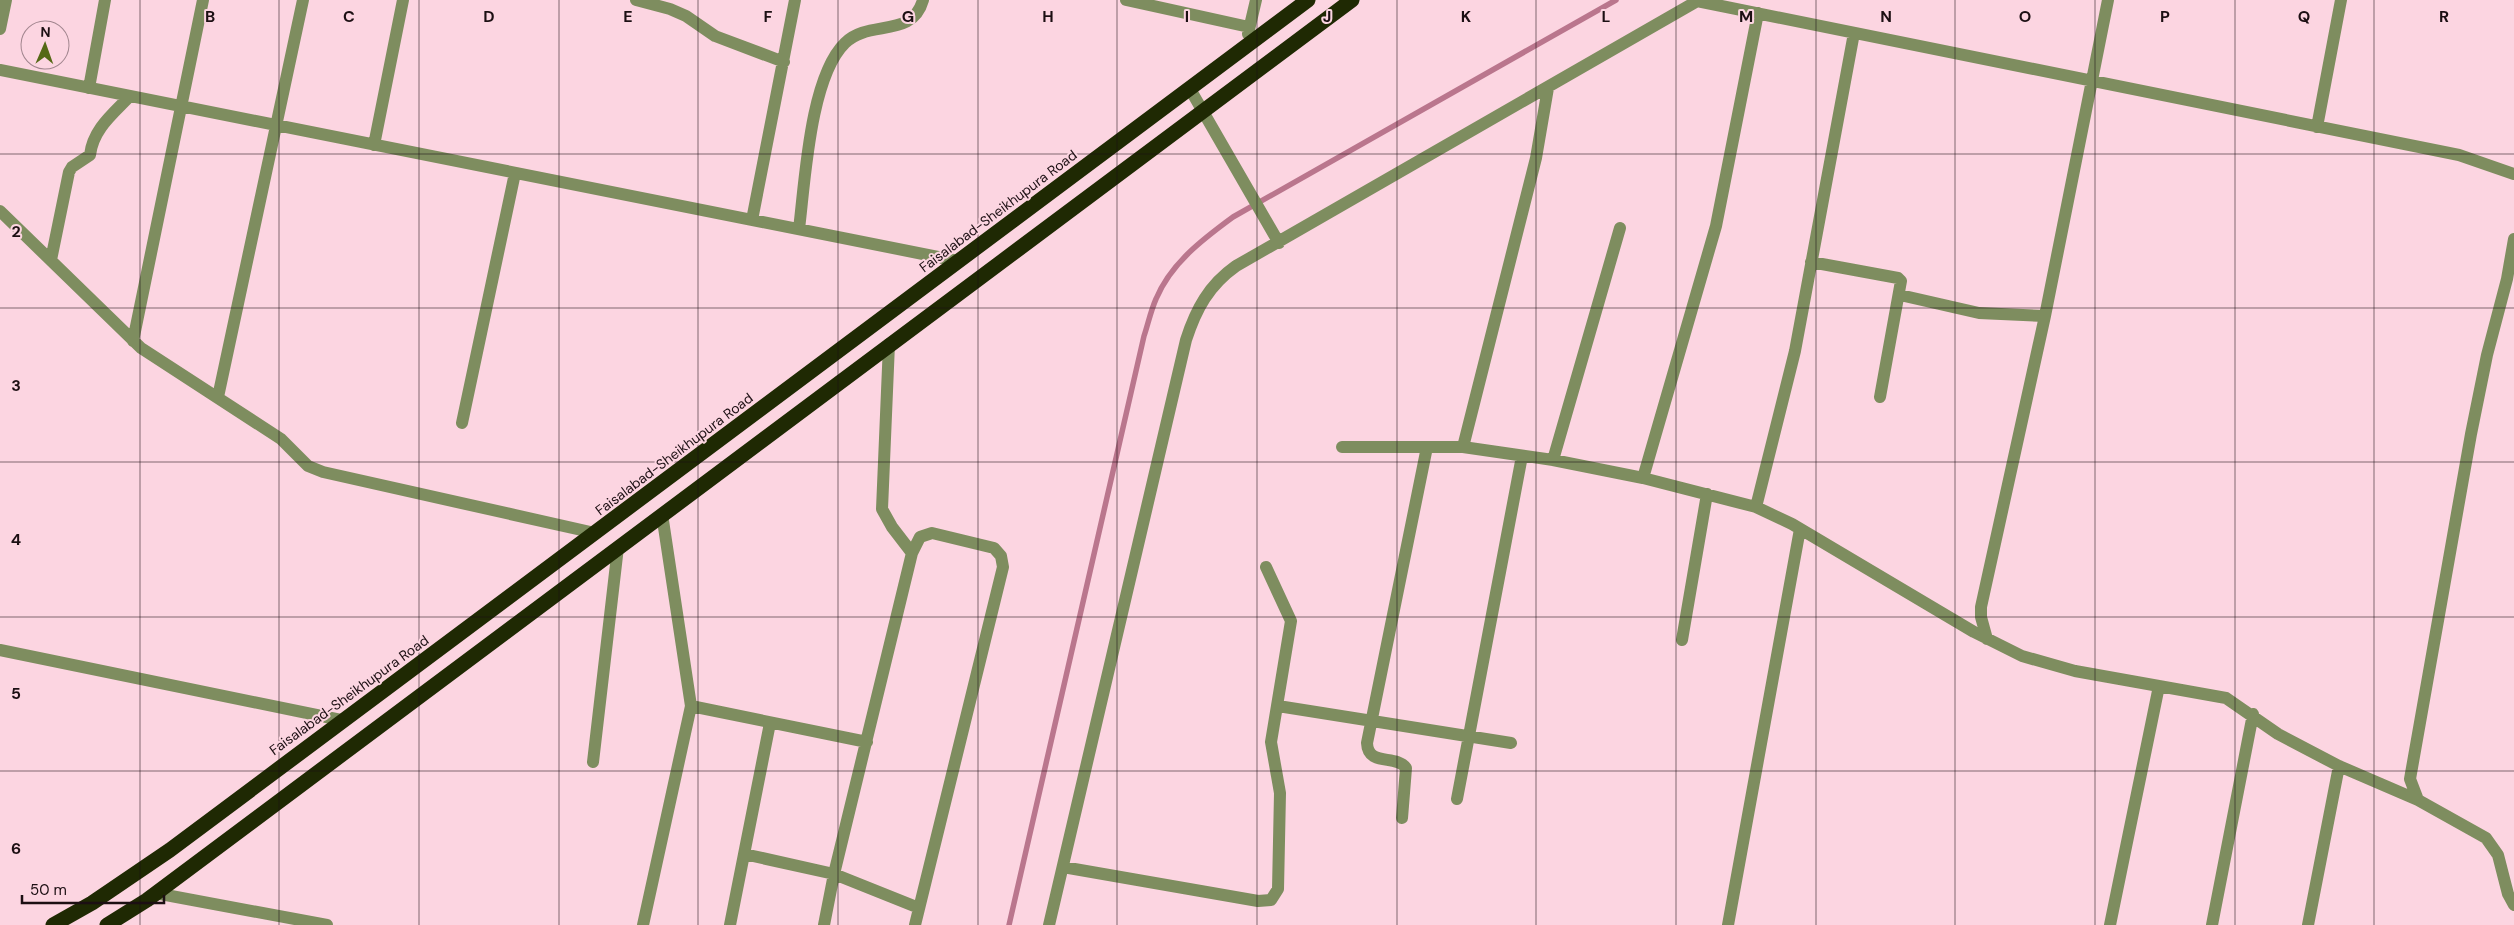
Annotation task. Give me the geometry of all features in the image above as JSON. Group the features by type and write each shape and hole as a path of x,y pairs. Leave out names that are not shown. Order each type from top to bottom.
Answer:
{"highway":[{"name":"Faisalabad-Sheikhupura Road","path":"53,925 92,903 170,850 341,720 596,533 958,260 1190,90 1308,0"},
{"path":"107,925 155,893 1352,0"}],"street":[{"path":"0,29 6,0"},
{"path":"89,88 105,0"},
{"path":"133,341 183,107 203,0"},
{"path":"218,397 304,0"},
{"path":"374,145 403,0"},
{"path":"636,0 670,9 686,16 715,36 784,62"},
{"path":"752,220 795,0"},
{"path":"798,229 818,100 833,60 845,42 859,34 904,24 911,20 918,13 923,0"},
{"path":"1126,0 1249,27"},
{"path":"1244,49 1256,0"},
{"path":"1049,925 1186,340 1193,316 1213,285 1224,275 1698,0 2459,155 2514,174"},
{"path":"1987,639 1981,617 1981,607 2045,316 2090,81 2108,0"},
{"path":"2317,127 2341,0"},
{"path":"1643,478 1716,226 1758,13"},
{"path":"1756,507 1795,351 1854,33"},
{"path":"0,70 958,260"},
{"path":"1463,447 1536,158 1548,88"},
{"path":"1190,90 1279,243"},
{"path":"51,260 72,166 90,155 94,137 99,129 130,96"},
{"path":"462,423 515,173"},
{"path":"0,211 133,341 290,446 304,462 314,469 596,533"},
{"path":"1553,460 1620,228"},
{"path":"2418,800 2410,779 2471,434 2487,355 2507,279 2514,239"},
{"path":"1812,262 1898,278 1902,284 1880,397"},
{"path":"1900,295 1979,313 2045,316"},
{"path":"889,344 882,509 892,527 912,554"},
{"path":"1402,818 1406,768 1402,763 1378,759 1370,755 1368,743 1427,446"},
{"path":"1342,447 1463,447 1553,460 1643,478 1756,507 1800,529 1987,639 2022,656 2075,671 2226,698 2253,714 2278,734 2339,766 2418,800 2476,831 2492,844 2498,855 2508,894 2514,905"},
{"path":"1457,799 1522,456"},
{"path":"1682,640 1707,494"},
{"path":"643,925 691,706 662,514"},
{"path":"1728,925 1800,529"},
{"path":"824,925 834,874 912,554 920,537 932,533 994,548 1001,556 1003,567 915,925"},
{"path":"593,762 618,547"},
{"path":"1062,867 1258,901 1272,900 1278,889 1280,793 1271,742 1291,621 1266,567"},
{"path":"0,650 341,720"},
{"path":"2110,925 2158,686"},
{"path":"691,706 866,742"},
{"path":"1278,706 1511,743"},
{"path":"2212,925 2253,714"},
{"path":"730,925 770,722"},
{"path":"2308,925 2339,766"},
{"path":"744,854 834,874 918,908"},
{"path":"155,893 327,925"}],"waterway":[{"path":"1009,925 1144,336 1151,312 1162,286 1179,263 1199,243 1233,217 1616,0"}]}
